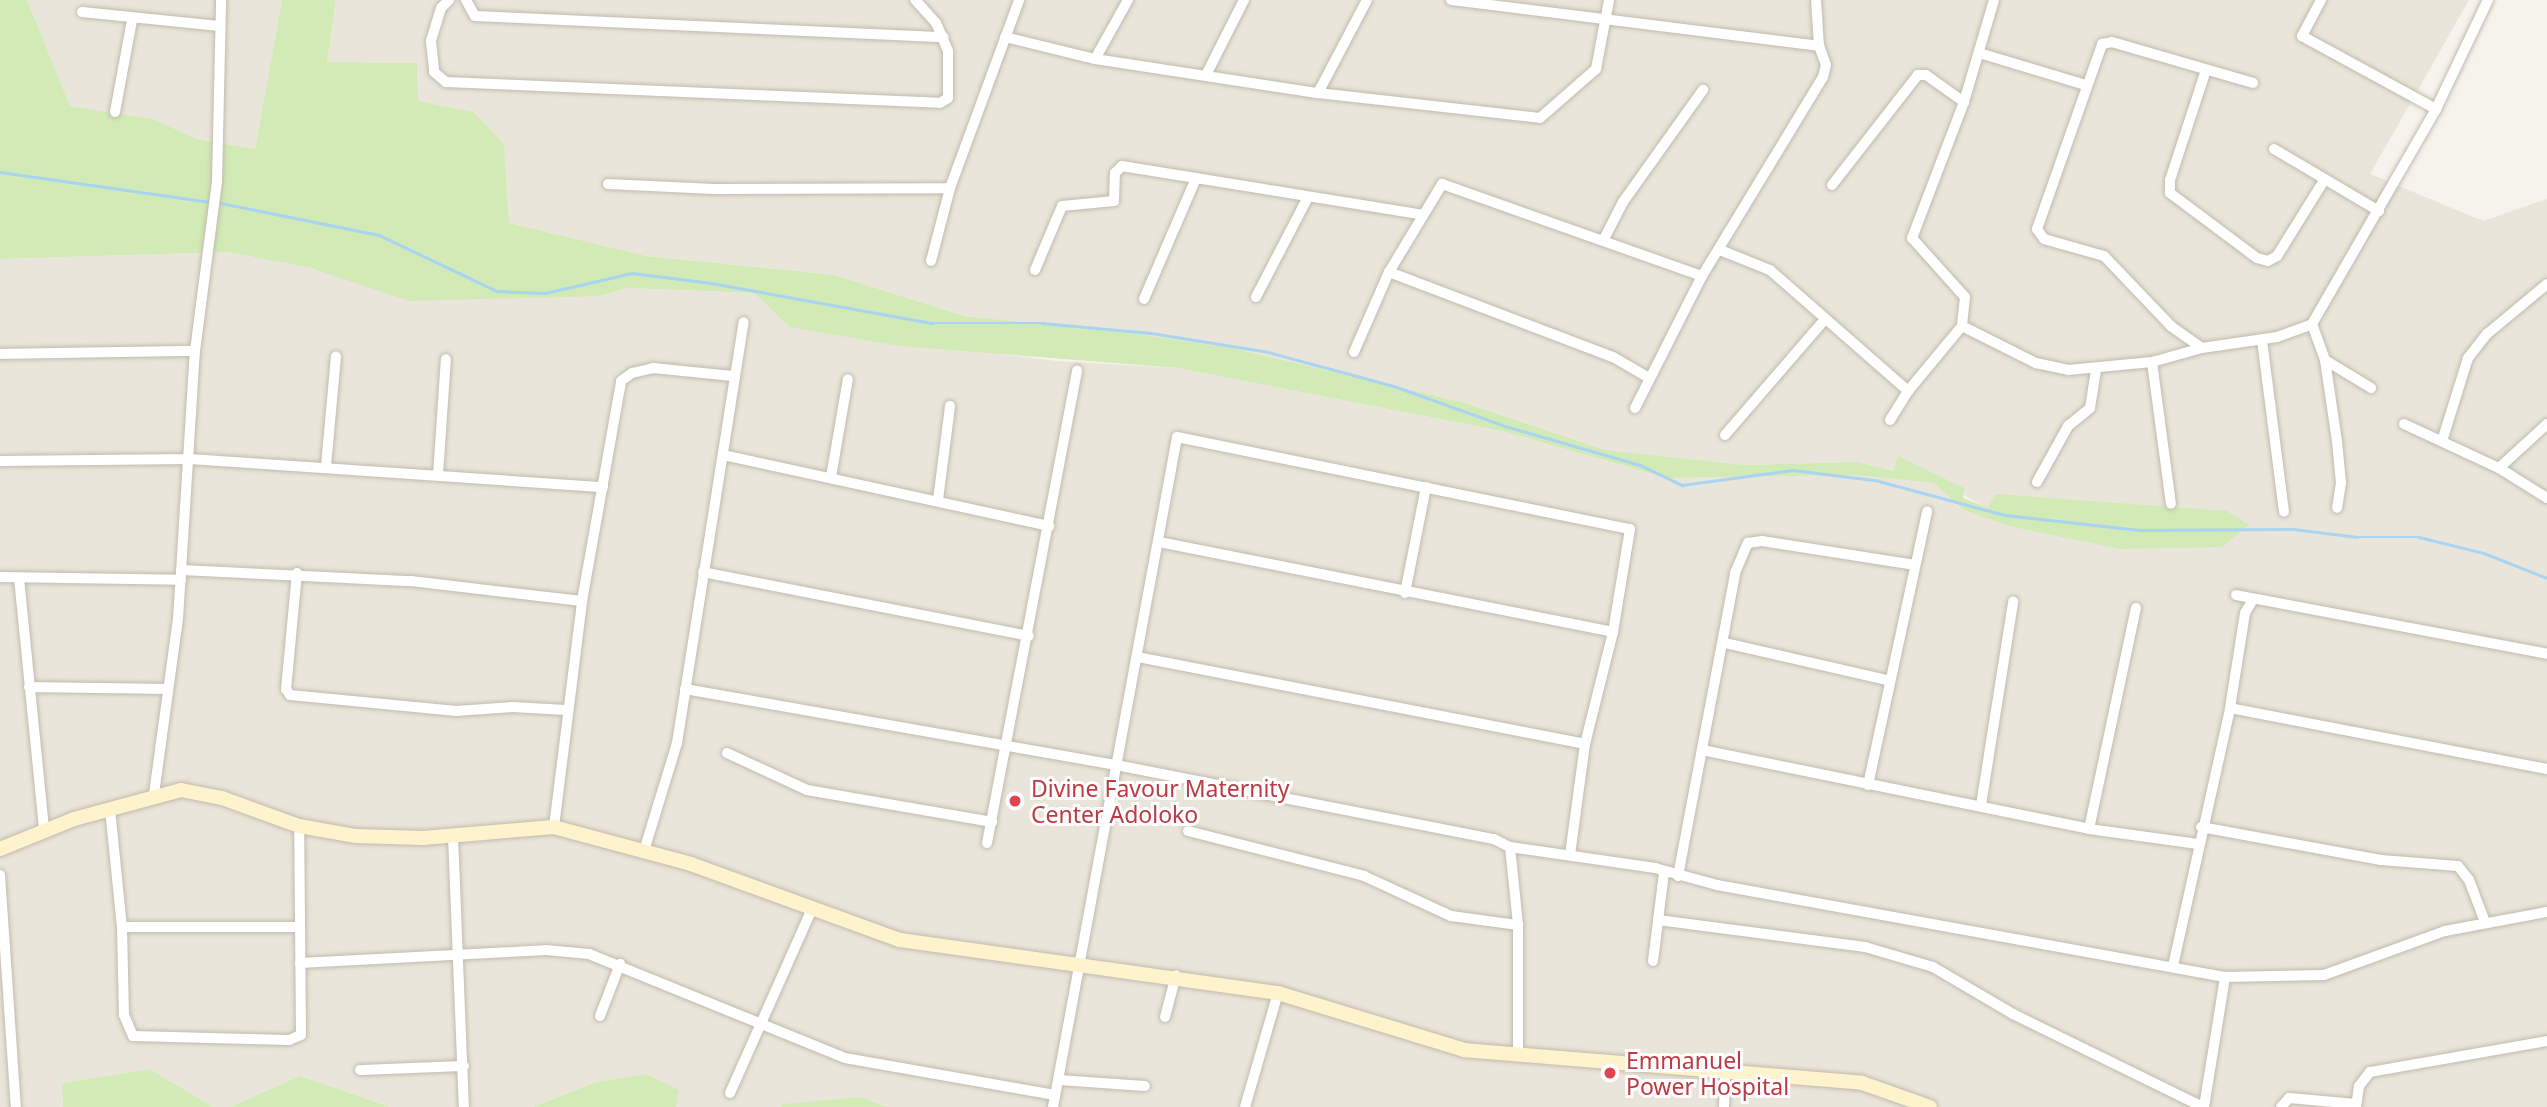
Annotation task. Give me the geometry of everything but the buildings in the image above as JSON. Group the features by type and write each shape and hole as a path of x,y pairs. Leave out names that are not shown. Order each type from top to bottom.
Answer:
{"street":[{"path":"154,794 182,575 195,351 217,181 221,0"},
{"path":"449,0 440,8 431,41 434,72 446,82 940,103 948,98 948,51 944,37 915,0"},
{"path":"466,0 475,16 944,37"},
{"path":"931,261 950,188 1019,0"},
{"path":"1096,60 1128,0"},
{"path":"1206,75 1244,0"},
{"path":"1318,93 1367,0"},
{"path":"1451,0 1819,46"},
{"path":"1005,37 1096,60 1318,93 1542,117 1596,68 1608,20 1609,0"},
{"path":"1635,408 1649,378 1671,345 1702,276 1823,77 1826,65 1819,46 1816,0"},
{"path":"1890,420 1908,391 1962,326 1965,297 1912,238 1964,102 1994,0"},
{"path":"2321,0 2302,36 2436,109"},
{"path":"1962,326 2044,365 2096,369 2152,362 2202,348 2262,340 2312,324 2436,109 2488,0"},
{"path":"82,12 132,20 219,26"},
{"path":"115,111 132,20"},
{"path":"2202,348 2171,326 2107,258 2036,233 2100,46 2108,42 2253,83"},
{"path":"1979,53 2086,85"},
{"path":"2206,70 2169,180 2170,193 2257,258 2268,261 2277,256 2323,181"},
{"path":"1832,185 1919,75 1926,75 1964,102"},
{"path":"1604,239 1623,202 1703,90"},
{"path":"2274,149 2323,181 2379,211"},
{"path":"1035,270 1062,206 1114,201 1115,173 1122,166 1307,199 1420,214"},
{"path":"1144,299 1196,178"},
{"path":"608,184 714,189 950,188"},
{"path":"1354,352 1389,272 1437,187 1448,185 1702,276"},
{"path":"1256,297 1307,199"},
{"path":"1720,250 1770,270 1908,391"},
{"path":"1389,272 1613,357 1649,378"},
{"path":"2442,440 2468,358 2487,334 2547,285"},
{"path":"1725,435 1825,319"},
{"path":"645,851 677,743 733,376 744,322"},
{"path":"2312,324 2325,360 2341,482 2337,508"},
{"path":"2262,340 2284,512"},
{"path":"0,354 195,351"},
{"path":"326,466 336,356"},
{"path":"438,475 446,359"},
{"path":"2325,360 2371,388"},
{"path":"2152,362 2171,503"},
{"path":"554,827 566,710 582,601 621,382 632,373 653,368 733,376"},
{"path":"2037,482 2068,426 2090,408 2096,369"},
{"path":"987,843 1029,636 1077,371"},
{"path":"831,477 848,379"},
{"path":"938,500 950,406"},
{"path":"2404,424 2499,468 2547,499"},
{"path":"2499,468 2547,424"},
{"path":"1053,1107 1177,437 1630,529 1613,632 1585,744 1570,855"},
{"path":"723,455 1049,526"},
{"path":"0,461 190,459 326,466 603,487"},
{"path":"1405,593 1426,487"},
{"path":"1868,785 1887,680 1927,511"},
{"path":"1678,876 1725,643 1735,573 1748,543 1762,541 1914,565"},
{"path":"1159,542 1405,593 1613,632"},
{"path":"703,572 1029,636"},
{"path":"0,577 297,573 486,587 582,601"},
{"path":"297,573 286,689 290,695 456,711 513,707 566,710"},
{"path":"19,578 44,830"},
{"path":"2236,594 2252,601 2547,654"},
{"path":"1981,805 2013,601"},
{"path":"2173,966 2201,827 2230,708 2245,613 2252,601"},
{"path":"2089,829 2136,608"},
{"path":"1725,643 1887,680"},
{"path":"1138,657 1585,744"},
{"path":"29,687 167,689"},
{"path":"685,689 1116,765 1494,839 1510,847 1570,855 2225,977 2324,975 2445,931 2547,912"},
{"path":"2230,708 2547,769"},
{"path":"1702,750 2089,829 2198,844"},
{"path":"727,753 825,795 992,822"},
{"path":"0,849 44,830 154,794 181,790 222,798 299,826 356,836 453,836 554,827 645,851 900,940 978,953 1079,961 1278,993 1464,1049 1725,1069 1862,1083 1930,1107"},
{"path":"110,809 122,927 124,1015 133,1036 289,1040 301,1035 299,826"},
{"path":"2201,827 2381,860 2458,866 2469,880 2485,922"},
{"path":"1188,831 1364,876 1451,916 1518,925"},
{"path":"453,836 460,954 464,1107"},
{"path":"1510,847 1518,925 1518,1052"},
{"path":"1653,961 1664,873"},
{"path":"0,875 16,1107"},
{"path":"730,1093 811,911"},
{"path":"1658,920 1865,947 1933,967 2013,1014 2204,1107 2225,977"},
{"path":"122,927 299,927"},
{"path":"300,963 545,950 589,954 877,1066 916,1068 1055,1095"},
{"path":"600,1016 620,964"},
{"path":"1165,1017 1176,975"},
{"path":"1246,1107 1278,993"},
{"path":"2281,1107 2288,1098 2356,1106 2358,1086 2370,1072 2547,1041"},
{"path":"360,1070 464,1066"},
{"path":"1724,1107 1725,1069"},
{"path":"1059,1080 1145,1086"}],"shaded area":[{"path":"27,0 282,0 255,149 197,139 153,119 70,106"},
{"path":"336,0 2469,0 2370,174 2483,221 2547,199 2547,1107 887,1107 862,1097 781,1107 676,1107 678,1090 646,1074 596,1082 533,1107 390,1107 300,1076 230,1107 213,1107 150,1069 62,1083 63,1107 0,1107 0,259 227,252 311,268 600,296 627,288 754,293 789,327 1057,361 1178,368 1502,431 1668,478 1854,475 1934,483 1962,509 1988,509 1898,456 1893,471 1858,462 1745,465 1605,450 1462,402 1232,348 1131,333 964,316 835,275 647,256 509,223 504,144 474,112 418,101 417,63 327,62"}],"green space":[{"path":"0,0 27,0 70,106 153,119 197,139 255,149 282,0 336,0 327,62 417,63 418,101 474,112 504,144 509,223 647,256 835,275 964,316 1131,333 1232,348 1462,402 1605,450 1745,465 1858,462 1893,471 1898,456 1964,488 1963,498 1988,508 1995,494 2227,511 2249,525 2222,547 2120,549 2009,526 1962,509 1934,483 1854,475 1668,478 1502,431 1178,368 900,346 789,327 754,293 627,288 600,296 409,301 311,268 227,252 0,259"},
{"path":"150,1069 213,1107 63,1107 62,1083"},
{"path":"646,1074 679,1090 676,1107 533,1107 596,1082"},
{"path":"300,1076 390,1107 230,1107"},
{"path":"862,1097 887,1107 781,1107 783,1104"}],"waterway":[{"path":"0,172 210,202"},
{"path":"216,202 379,235 497,291 545,293 632,273 711,283 932,323 1042,323 1151,333 1268,352 1394,386 1505,426 1640,465 1682,485 1793,470 1875,480 2005,515 2139,530 2293,529 2358,537 2419,537 2484,553 2547,578"}],"place":[{"name":"Divine Favour Maternity Center Adoloko","path":"1015,801"},
{"name":"Emmanuel Power Hospital","path":"1610,1073"}]}
